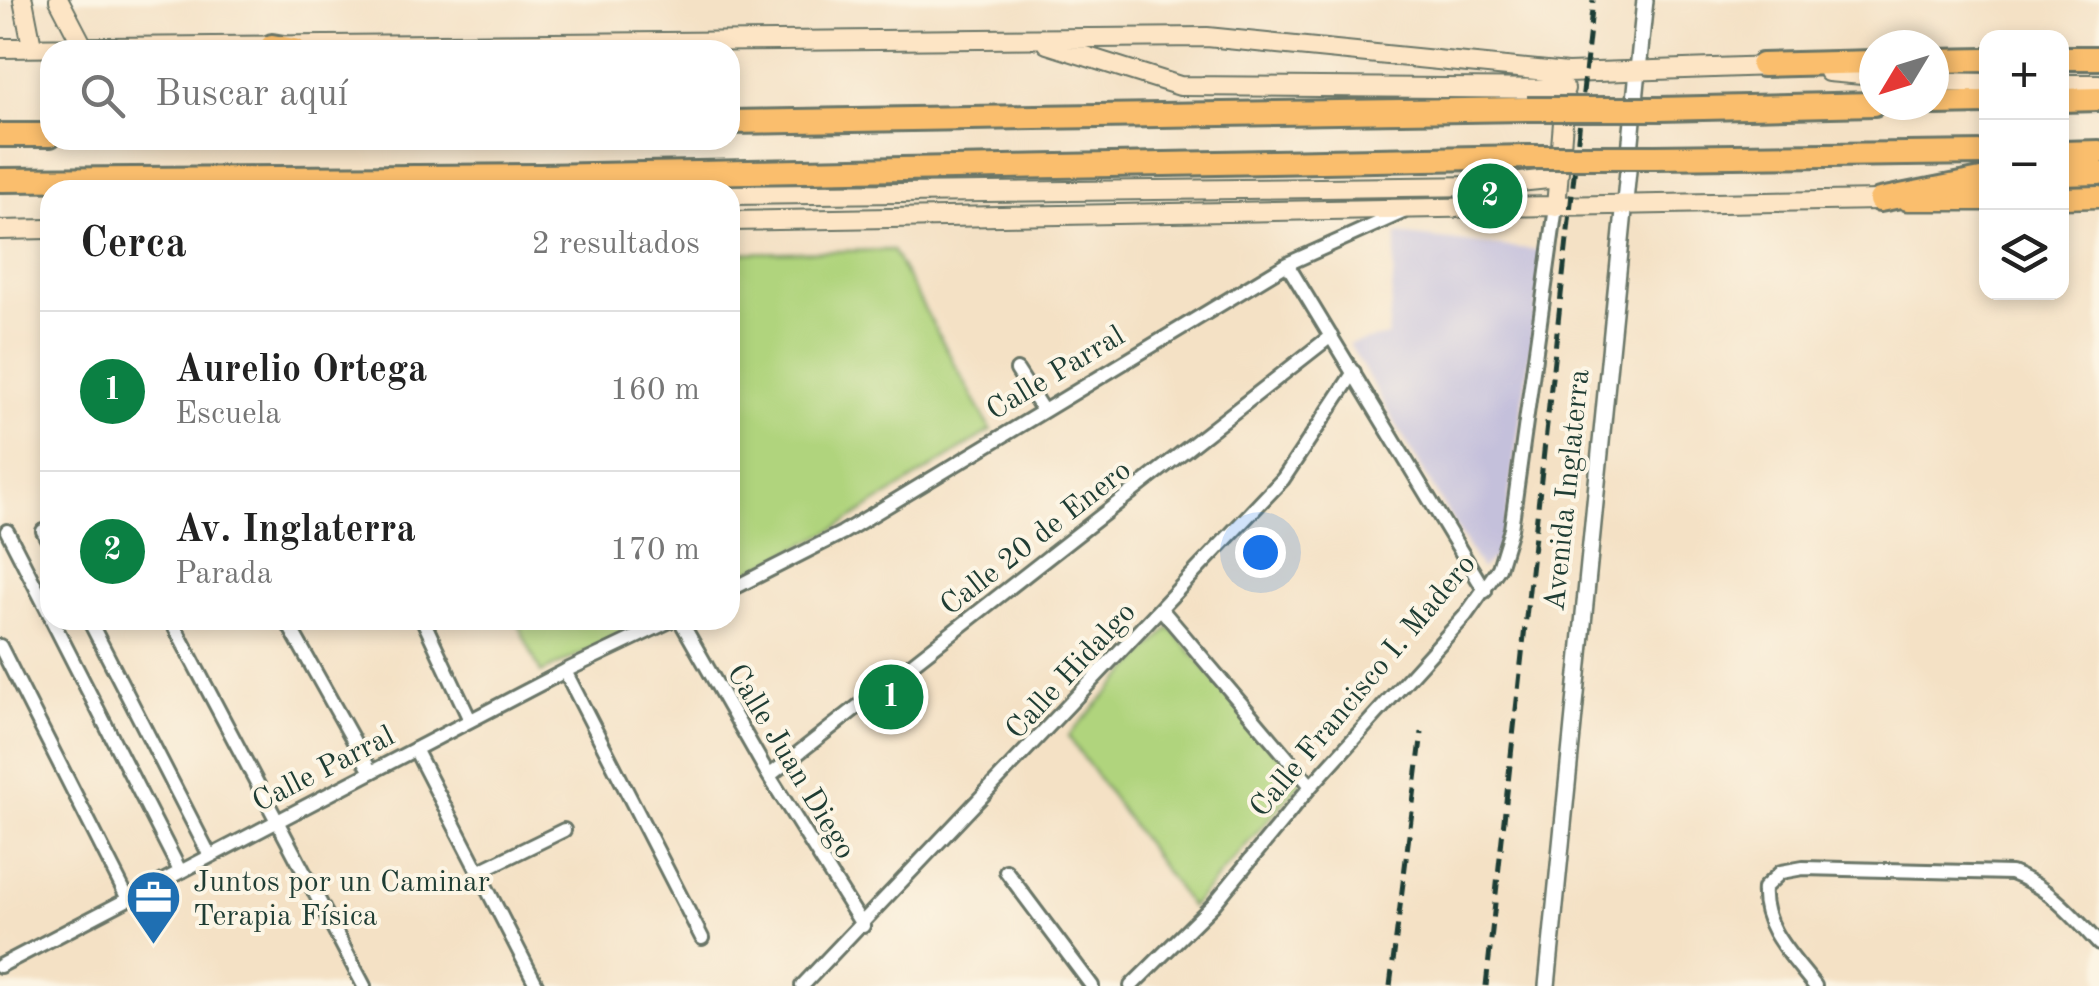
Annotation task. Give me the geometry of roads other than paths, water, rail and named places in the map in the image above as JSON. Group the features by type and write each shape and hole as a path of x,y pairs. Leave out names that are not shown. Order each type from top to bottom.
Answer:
{"highway":[{"path":"2069,58 2099,58"},
{"path":"1949,61 1979,60"},
{"path":"1762,65 1859,62"},
{"path":"2069,100 2099,99"},
{"path":"1949,103 1979,102"},
{"path":"740,122 1859,104"},
{"path":"0,135 40,135"},
{"path":"2069,153 2099,152"},
{"path":"0,180 1979,154"},
{"path":"2069,174 2099,173"},
{"path":"1880,200 1979,180"},
{"path":"2069,198 2099,197"},
{"path":"1880,200 1979,200"}],"main road":[{"path":"23,0 32,46"},
{"path":"59,0 80,40"},
{"path":"1032,40 1180,86 1566,81 1635,70 1762,65 1859,75"},
{"path":"740,43 1263,40 1566,81"},
{"path":"0,48 40,46"},
{"name":"Calle Francisco I. Madero","path":"1556,207 1566,81"},
{"path":"1949,82 1979,83"},
{"path":"2069,84 2099,84"},
{"path":"621,172 651,180"},
{"path":"740,195 1483,186 1558,178"},
{"path":"923,195 1017,216"},
{"path":"740,221 1880,200"},
{"path":"0,230 40,229"}],"street":[{"name":"Avenida Inglaterra","path":"1548,986 1635,70 1645,0"},
{"name":"Calle Francisco I. Madero","path":"1131,986 1213,905 1311,786 1485,591 1499,568 1511,529 1556,207"},
{"name":"Calle Parral","path":"740,585 842,533 1042,408 1287,264 1412,208"},
{"path":"1287,264 1485,591"},
{"name":"Calle 20 de Enero","path":"770,776 1331,336"},
{"path":"1017,370 1042,408"},
{"name":"Calle Hidalgo","path":"808,984 1283,480 1354,372"},
{"path":"7,531 40,596"},
{"path":"1161,609 1311,786"},
{"path":"57,630 180,872"},
{"path":"94,630 210,856"},
{"path":"176,630 364,986"},
{"path":"292,630 371,772"},
{"path":"428,630 470,720"},
{"name":"Calle Parral","path":"0,966 470,720 651,630"},
{"name":"Calle Juan Diego","path":"686,630 863,926"},
{"path":"0,646 128,899"},
{"path":"565,671 702,938"},
{"path":"415,749 537,986"},
{"path":"478,872 564,830"},
{"path":"1815,986 1771,928 1762,908 1764,888 1782,872 1803,868 2011,873 2033,881 2058,900 2099,944"},
{"path":"1006,871 1092,986"}],"railway":[{"path":"1486,986 1593,0"},
{"path":"1390,986 1422,732"}],"place":[{"name":"Av. Inglaterra","path":"1490,196"},
{"name":"Aurelio Ortega","path":"891,697"},
{"name":"Juntos por un Caminar Terapia Física","path":"154,947"}]}
